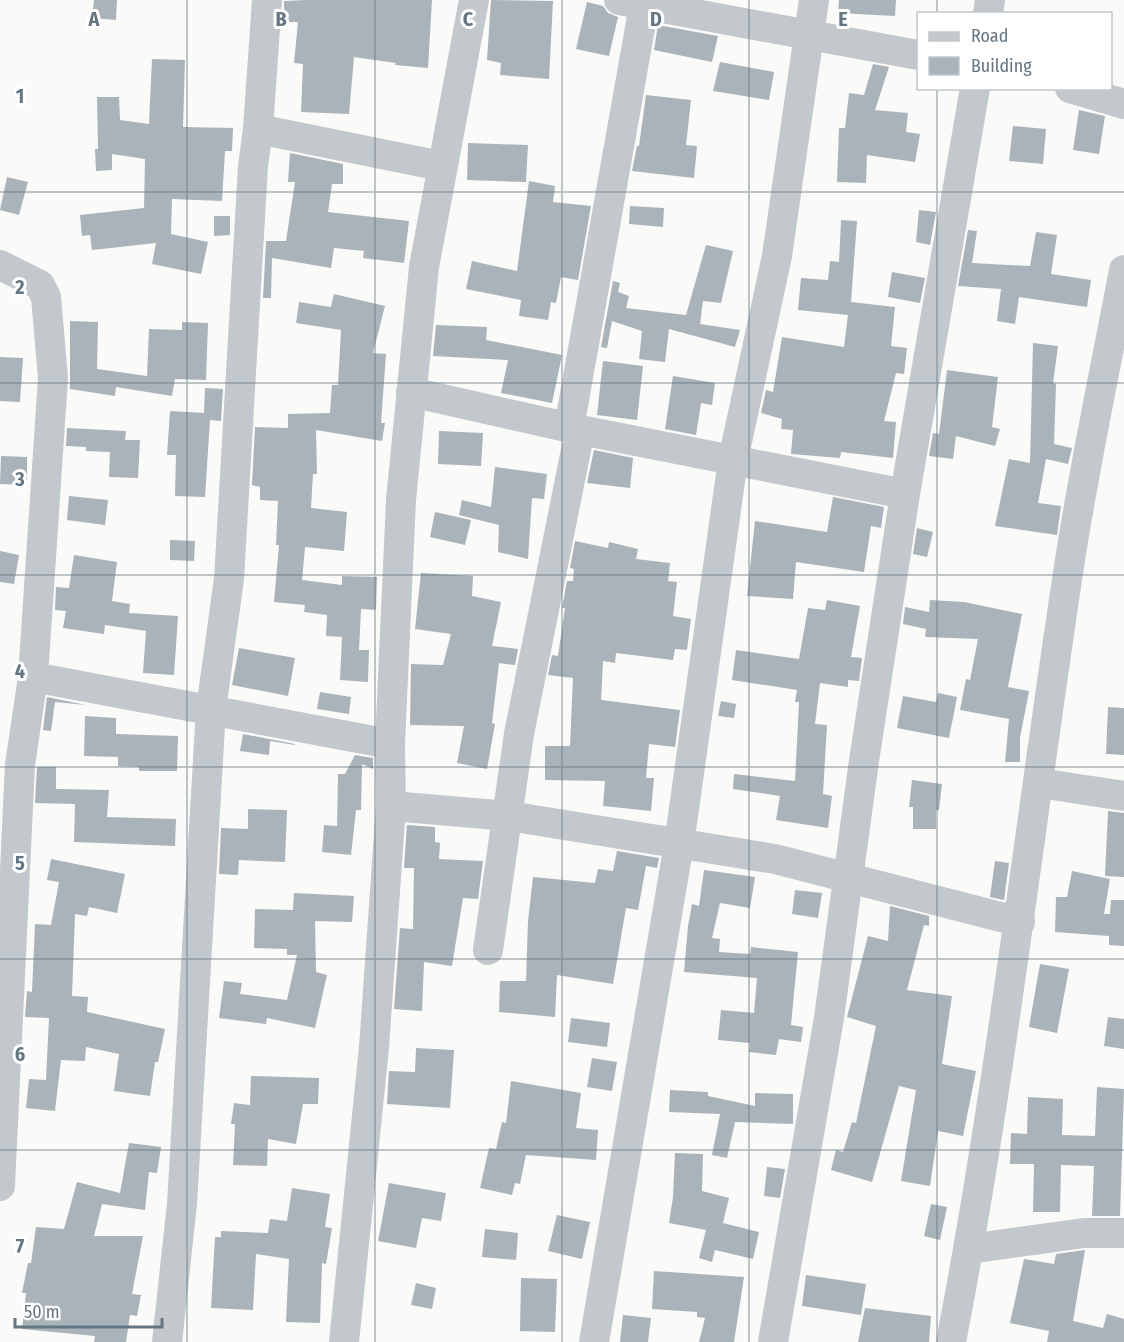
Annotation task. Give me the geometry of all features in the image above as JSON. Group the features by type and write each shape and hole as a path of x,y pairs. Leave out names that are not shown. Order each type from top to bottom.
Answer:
{"street":[{"path":"167,1342 182,1204 211,709 229,579 253,166 258,129 267,0"},
{"path":"344,1342 374,1047 392,806 390,744 401,500 411,392 424,267 441,166 474,0"},
{"path":"594,1342 680,844 733,460 777,256 814,0"},
{"path":"488,950 519,735 575,429 636,2 917,55"},
{"path":"773,1342 828,1018 905,494 975,90"},
{"path":"1077,90 1124,104"},
{"path":"258,129 441,166"},
{"path":"0,265 40,285 46,297 52,366 33,676 10,762 0,1186"},
{"path":"951,1342 969,1249 1020,922 1070,559 1124,270"},
{"path":"411,392 575,429 905,494"},
{"path":"33,676 390,744"},
{"path":"1039,783 1124,796"},
{"path":"392,806 509,816 775,859 1020,922"},
{"path":"969,1249 1084,1233 1124,1233"}],"building":[{"path":"94,0 117,0 116,20 92,18"},
{"path":"432,0 428,68 395,65 396,63 354,57 349,114 301,112 303,64 294,63 298,22 284,22 284,1"},
{"path":"491,0 553,1 549,79 500,75 501,63 487,60"},
{"path":"839,0 896,0 895,16 838,13"},
{"path":"587,2 603,6 608,13 618,17 609,56 576,49"},
{"path":"658,25 718,36 712,62 654,50"},
{"path":"152,59 185,60 183,127 233,128 232,151 225,151 222,201 172,199 171,234 208,242 201,274 152,264 156,243 92,250 90,235 82,236 80,215 144,208 145,159 112,154 112,170 96,171 97,97 119,97 120,120 149,124"},
{"path":"720,62 774,72 769,100 713,91"},
{"path":"873,64 889,67 875,110 908,113 906,132 920,134 915,162 867,155 866,183 837,182 839,128 845,128 849,93 864,95"},
{"path":"646,95 691,100 686,145 697,146 694,178 632,171 637,146 639,146"},
{"path":"1079,110 1105,116 1099,154 1073,150"},
{"path":"1013,126 1046,129 1043,164 1009,161"},
{"path":"468,143 528,145 526,182 467,180"},
{"path":"290,153 343,164 343,184 332,184 328,212 409,221 404,263 363,258 364,251 334,248 331,268 272,258 271,298 263,298 266,241 286,241 295,182 288,182"},
{"path":"7,177 28,182 19,215 0,210"},
{"path":"529,181 555,186 553,202 591,206 578,280 561,277 556,303 551,302 548,320 519,316 521,300 466,289 472,261 517,271"},
{"path":"630,206 664,208 663,227 629,224"},
{"path":"919,210 936,212 930,245 916,242"},
{"path":"214,216 230,216 230,235 214,236"},
{"path":"841,220 857,221 851,302 895,307 891,346 907,348 904,374 896,373 884,421 896,422 893,458 841,452 840,458 791,454 793,430 781,429 782,419 761,413 766,390 773,392 782,337 844,347 848,315 798,310 801,278 828,280 830,261 839,262"},
{"path":"968,230 977,231 972,263 1030,266 1036,232 1057,235 1051,274 1091,280 1087,307 1019,297 1015,324 997,321 1001,289 958,286"},
{"path":"706,245 733,251 721,303 703,301 700,324 740,330 735,347 669,329 665,362 639,359 642,331 612,321 607,348 601,347 613,281 620,283 618,292 629,296 626,308 686,315"},
{"path":"892,272 925,278 920,303 888,297"},
{"path":"334,294 385,306 373,353 386,354 381,423 385,423 382,441 316,430 317,474 313,474 311,508 347,512 344,551 305,547 302,580 342,585 342,576 377,577 376,610 361,609 359,650 369,650 368,682 340,680 342,637 326,636 327,615 304,612 305,605 274,602 279,545 276,545 278,501 260,500 260,487 252,485 255,427 288,428 288,414 330,413 332,385 338,385 341,330 296,323 299,302 331,307"},
{"path":"70,321 98,322 97,369 147,376 149,329 182,330 182,322 208,323 206,380 175,379 172,396 116,387 115,396 70,389"},
{"path":"436,325 487,327 486,340 562,355 552,403 501,393 508,360 433,356"},
{"path":"1033,343 1058,346 1053,383 1056,384 1054,444 1072,448 1068,464 1046,459 1038,503 1061,506 1057,535 995,526 1009,459 1030,463"},
{"path":"0,357 23,358 20,402 0,401"},
{"path":"603,361 643,366 637,420 597,415"},
{"path":"947,370 998,377 992,427 1000,429 995,446 956,436 953,459 929,456 933,433 939,434"},
{"path":"673,376 715,383 712,405 701,403 696,435 665,429"},
{"path":"205,388 223,389 221,421 210,420 205,497 175,496 176,455 167,455 170,411 204,413"},
{"path":"67,428 126,431 125,440 140,440 138,478 109,477 110,452 86,451 86,447 66,446"},
{"path":"439,431 483,433 481,466 438,464"},
{"path":"594,450 633,458 630,488 587,483"},
{"path":"1,456 27,457 27,485 0,484"},
{"path":"495,467 547,474 544,499 532,498 528,559 498,552 499,525 459,515 462,500 491,507"},
{"path":"69,496 108,500 105,525 67,520"},
{"path":"833,497 884,507 881,528 871,526 864,572 796,562 793,599 747,596 755,521 827,532"},
{"path":"435,512 471,520 465,545 430,537"},
{"path":"917,528 933,532 927,557 913,554"},
{"path":"170,540 195,541 194,561 170,560"},
{"path":"575,541 608,548 609,542 638,549 636,559 670,563 668,581 677,582 673,616 691,619 687,650 675,649 673,660 616,653 615,663 603,661 601,700 680,710 675,747 649,744 646,778 654,778 651,811 603,806 605,781 545,780 545,746 570,746 573,678 548,675 552,655 558,656 567,581 573,581 574,569 570,568"},
{"path":"0,551 19,555 14,584 0,582"},
{"path":"74,555 117,562 112,601 130,604 129,613 178,616 174,675 143,673 146,631 105,625 104,634 63,628 66,611 55,610 56,587 69,588"},
{"path":"421,573 473,576 472,596 501,602 492,646 518,649 515,665 499,663 492,723 495,724 487,769 457,763 464,726 410,725 411,664 443,665 451,634 415,629"},
{"path":"827,600 860,606 851,657 862,658 859,681 848,680 848,687 820,683 815,724 827,725 823,794 832,796 828,828 776,820 780,796 733,789 734,774 795,781 799,702 795,702 797,690 732,680 736,650 799,659 808,608 825,610"},
{"path":"930,600 964,602 1022,614 1008,687 1029,691 1020,738 1020,762 1005,762 1009,719 960,710 966,679 970,680 978,639 925,637 926,629 903,624 905,607 929,612"},
{"path":"239,648 295,658 288,696 232,685"},
{"path":"320,692 351,697 349,714 317,709"},
{"path":"938,693 957,697 949,738 897,728 903,696 936,702"},
{"path":"47,697 86,705 55,702 51,731 43,730"},
{"path":"721,701 736,704 734,718 718,716"},
{"path":"1108,707 1124,708 1124,755 1106,754"},
{"path":"85,716 116,718 116,734 178,736 177,771 139,771 139,767 118,766 118,757 84,756"},
{"path":"243,734 295,745 270,741 269,755 240,751"},
{"path":"355,755 373,758 373,769 362,764 361,810 356,810 351,855 322,852 324,825 337,826 338,774 345,774"},
{"path":"37,767 56,767 56,789 109,790 107,817 176,819 175,846 74,842 75,804 35,803"},
{"path":"912,780 942,784 939,810 936,810 936,829 913,829 913,807 909,807"},
{"path":"248,809 287,810 285,862 239,860 238,875 219,874 221,828 248,829"},
{"path":"1108,811 1124,813 1124,877 1105,876"},
{"path":"407,825 435,827 435,842 440,843 439,859 483,861 478,899 463,898 452,966 424,962 422,1011 394,1009 400,928 413,929 414,868 404,868"},
{"path":"617,851 659,858 657,868 646,866 638,910 626,908 613,984 557,975 555,1017 499,1012 500,981 526,981 528,921 533,877 595,883 598,869 613,871"},
{"path":"51,859 125,874 117,913 89,907 87,916 75,914 72,996 88,997 87,1012 165,1029 158,1062 155,1062 150,1096 114,1091 119,1054 86,1047 85,1061 61,1060 55,1111 26,1108 29,1079 46,1080 49,1018 25,1017 27,991 32,992 35,924 51,925 59,882 47,880"},
{"path":"995,861 1009,863 1004,900 990,897"},
{"path":"704,870 755,877 750,908 720,903 712,938 720,939 719,952 750,954 751,947 798,952 791,1025 803,1027 801,1042 779,1039 776,1055 749,1052 750,1043 718,1040 721,1010 754,1013 757,978 684,972 692,904 699,906"},
{"path":"1072,871 1110,879 1104,914 1110,914 1111,900 1124,900 1124,946 1109,945 1109,936 1055,932 1056,897 1067,897"},
{"path":"795,890 822,893 818,918 792,914"},
{"path":"294,893 354,896 352,922 315,921 316,972 327,975 315,1028 267,1018 266,1024 219,1018 224,981 242,983 240,994 287,1000 297,955 287,955 287,949 254,948 255,909 293,910"},
{"path":"890,906 929,916 929,926 924,925 907,990 952,996 942,1064 976,1071 963,1136 938,1131 930,1186 901,1181 916,1090 899,1086 872,1182 831,1170 836,1150 843,1152 852,1122 856,1123 876,1026 847,1017 868,936 888,941"},
{"path":"1040,964 1069,969 1057,1033 1029,1027"},
{"path":"1108,1017 1124,1019 1124,1049 1104,1046"},
{"path":"571,1018 610,1023 607,1047 568,1042"},
{"path":"416,1048 454,1050 450,1108 387,1104 389,1071 415,1072"},
{"path":"592,1058 617,1062 612,1091 587,1087"},
{"path":"251,1076 319,1078 318,1104 303,1104 296,1144 268,1139 267,1166 233,1165 235,1124 231,1124 234,1103 250,1105"},
{"path":"511,1081 581,1093 576,1128 598,1130 596,1160 526,1155 520,1184 515,1183 512,1195 480,1188 489,1148 496,1149 502,1122 506,1123"},
{"path":"1097,1087 1124,1089 1120,1216 1092,1216 1094,1166 1061,1165 1060,1212 1033,1212 1034,1164 1010,1164 1011,1133 1027,1134 1028,1097 1063,1099 1062,1135 1095,1136"},
{"path":"670,1090 708,1092 708,1096 755,1106 755,1093 793,1094 793,1124 735,1122 727,1158 712,1155 720,1114 669,1112"},
{"path":"129,1143 161,1147 157,1173 149,1172 145,1210 102,1204 94,1236 143,1236 132,1294 141,1295 137,1316 130,1315 126,1342 94,1342 95,1336 22,1329 26,1293 22,1293 28,1263 31,1263 36,1227 64,1229 77,1182 120,1193"},
{"path":"675,1153 703,1154 702,1191 729,1198 723,1223 759,1232 753,1259 715,1250 712,1262 699,1258 706,1230 669,1223"},
{"path":"767,1167 785,1169 780,1198 764,1196"},
{"path":"389,1183 446,1193 441,1221 422,1218 416,1248 378,1241"},
{"path":"292,1188 330,1194 325,1227 332,1228 326,1264 322,1263 320,1323 286,1322 289,1259 256,1254 253,1310 211,1308 215,1237 221,1237 221,1231 268,1233 270,1219 287,1221"},
{"path":"931,1204 947,1207 940,1240 924,1236"},
{"path":"557,1215 590,1222 582,1259 548,1251"},
{"path":"485,1229 518,1233 516,1260 482,1257"},
{"path":"1085,1250 1073,1321 1103,1328 1107,1314 1124,1319 1124,1342 1047,1342 1049,1331 1010,1323 1024,1259 1054,1264 1056,1254"},
{"path":"654,1271 744,1277 734,1342 699,1342 705,1318 697,1317 697,1312 652,1309"},
{"path":"806,1275 866,1284 861,1315 802,1306"},
{"path":"521,1278 557,1279 555,1332 520,1331"},
{"path":"416,1283 436,1288 432,1309 411,1305"},
{"path":"865,1308 931,1316 929,1342 858,1342"},
{"path":"623,1315 651,1318 648,1342 620,1342"}]}
